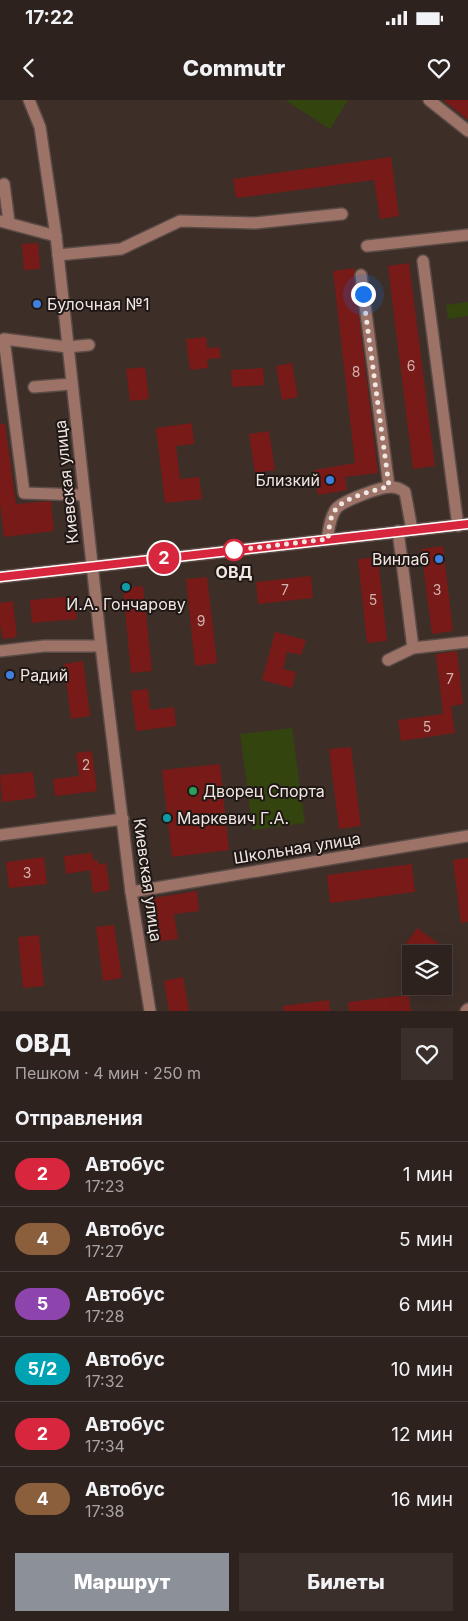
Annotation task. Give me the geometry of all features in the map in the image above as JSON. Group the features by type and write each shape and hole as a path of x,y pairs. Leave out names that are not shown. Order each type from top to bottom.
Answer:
{"street":[{"name":"Киевская улица","path":"29,100 40,127 56,236 91,567 132,892 150,1011"},
{"path":"429,100 468,131"},
{"path":"4,184 4,222 56,236"},
{"path":"58,255 120,249 180,221 255,223 342,214"},
{"path":"367,246 468,235"},
{"path":"0,577 463,525 423,261"},
{"path":"361,274 389,486"},
{"path":"83,495 24,493 4,340 67,347 89,345"},
{"path":"34,388 71,384"},
{"path":"328,539 332,514 338,506 389,486 400,488 405,492 412,530"},
{"path":"398,531 413,648"},
{"path":"388,660 413,648 468,642"},
{"path":"0,651 44,646 101,646"},
{"path":"0,835 123,819"},
{"name":"Школьная улица","path":"132,892 468,836"}],"green space":[{"path":"285,100 348,100 330,129"},
{"path":"468,302 468,316 448,319 446,305"},
{"path":"292,728 305,823 253,830 240,734"}],"building":[{"path":"443,100 468,100 468,120"},
{"path":"391,157 399,216 380,219 374,180 236,198 233,179"},
{"path":"38,243 40,269 24,270 22,244"},
{"path":"409,263 435,466 413,469 388,266"},
{"path":"355,268 354,276 378,473 345,477 347,490 318,495 314,470 355,463 333,271"},
{"path":"206,337 207,348 219,347 221,358 207,359 208,368 190,370 186,339"},
{"path":"292,363 298,397 282,400 276,366"},
{"path":"145,367 149,399 130,401 126,369"},
{"path":"263,368 264,385 232,387 231,370"},
{"path":"192,423 194,444 176,446 180,479 199,477 202,499 165,503 156,428"},
{"path":"0,424 5,424 16,504 51,501 54,531 4,537 0,503"},
{"path":"269,431 275,470 255,473 249,434"},
{"path":"443,546 453,631 432,634 421,549"},
{"path":"378,557 387,641 367,643 358,559"},
{"path":"311,576 313,598 258,604 256,582"},
{"path":"207,577 217,663 195,666 186,579"},
{"path":"143,586 152,671 131,673 123,588"},
{"path":"75,596 77,619 32,623 30,600"},
{"path":"13,601 17,637 3,639 0,625 0,603"},
{"path":"275,632 306,640 301,655 287,652 283,669 296,672 292,688 262,680"},
{"path":"457,651 463,704 451,706 455,733 401,741 398,720 443,714 436,654"},
{"path":"83,661 90,716 71,719 64,664"},
{"path":"148,689 150,710 174,707 176,726 136,731 131,691"},
{"path":"351,747 361,826 339,829 329,749"},
{"path":"92,751 97,791 55,796 53,779 79,776 76,753"},
{"name":"Дворец Спорта","path":"220,764 229,850 172,857 162,770"},
{"path":"33,772 36,798 2,802 0,775"},
{"path":"92,853 93,860 98,860 98,864 106,863 110,890 93,893 90,870 66,874 64,856"},
{"path":"44,857 47,884 9,888 6,862"},
{"path":"468,858 468,922 461,923 453,860"},
{"path":"412,864 415,892 330,903 327,875"},
{"path":"197,891 199,911 174,914 178,939 160,941 153,898"},
{"path":"114,925 122,978 103,981 96,927"},
{"path":"417,928 441,945 405,945"},
{"path":"39,935 44,986 23,988 18,937"},
{"path":"183,977 189,1011 169,1011 164,981"},
{"path":"409,995 411,1011 349,1011 348,1002"},
{"path":"329,1000 330,1011 284,1011 283,1006"}],"bus line":[{"name":"2","path":"0,577 468,524"}],"place":[{"name":"Булочная №1","path":"37,304"},
{"name":"Близкий","path":"330,480"},
{"name":"ОВД","path":"234,550"},
{"name":"Винлаб","path":"439,559"},
{"name":"И.А. Гончарову","path":"126,587"},
{"name":"Радий","path":"10,675"},
{"name":"Дворец Спорта","path":"193,791"},
{"name":"Маркевич Г.А.","path":"167,818"}],"route":[{"path":"234,550 229,551 328,539 332,514 338,506 389,486 363,294"}]}
